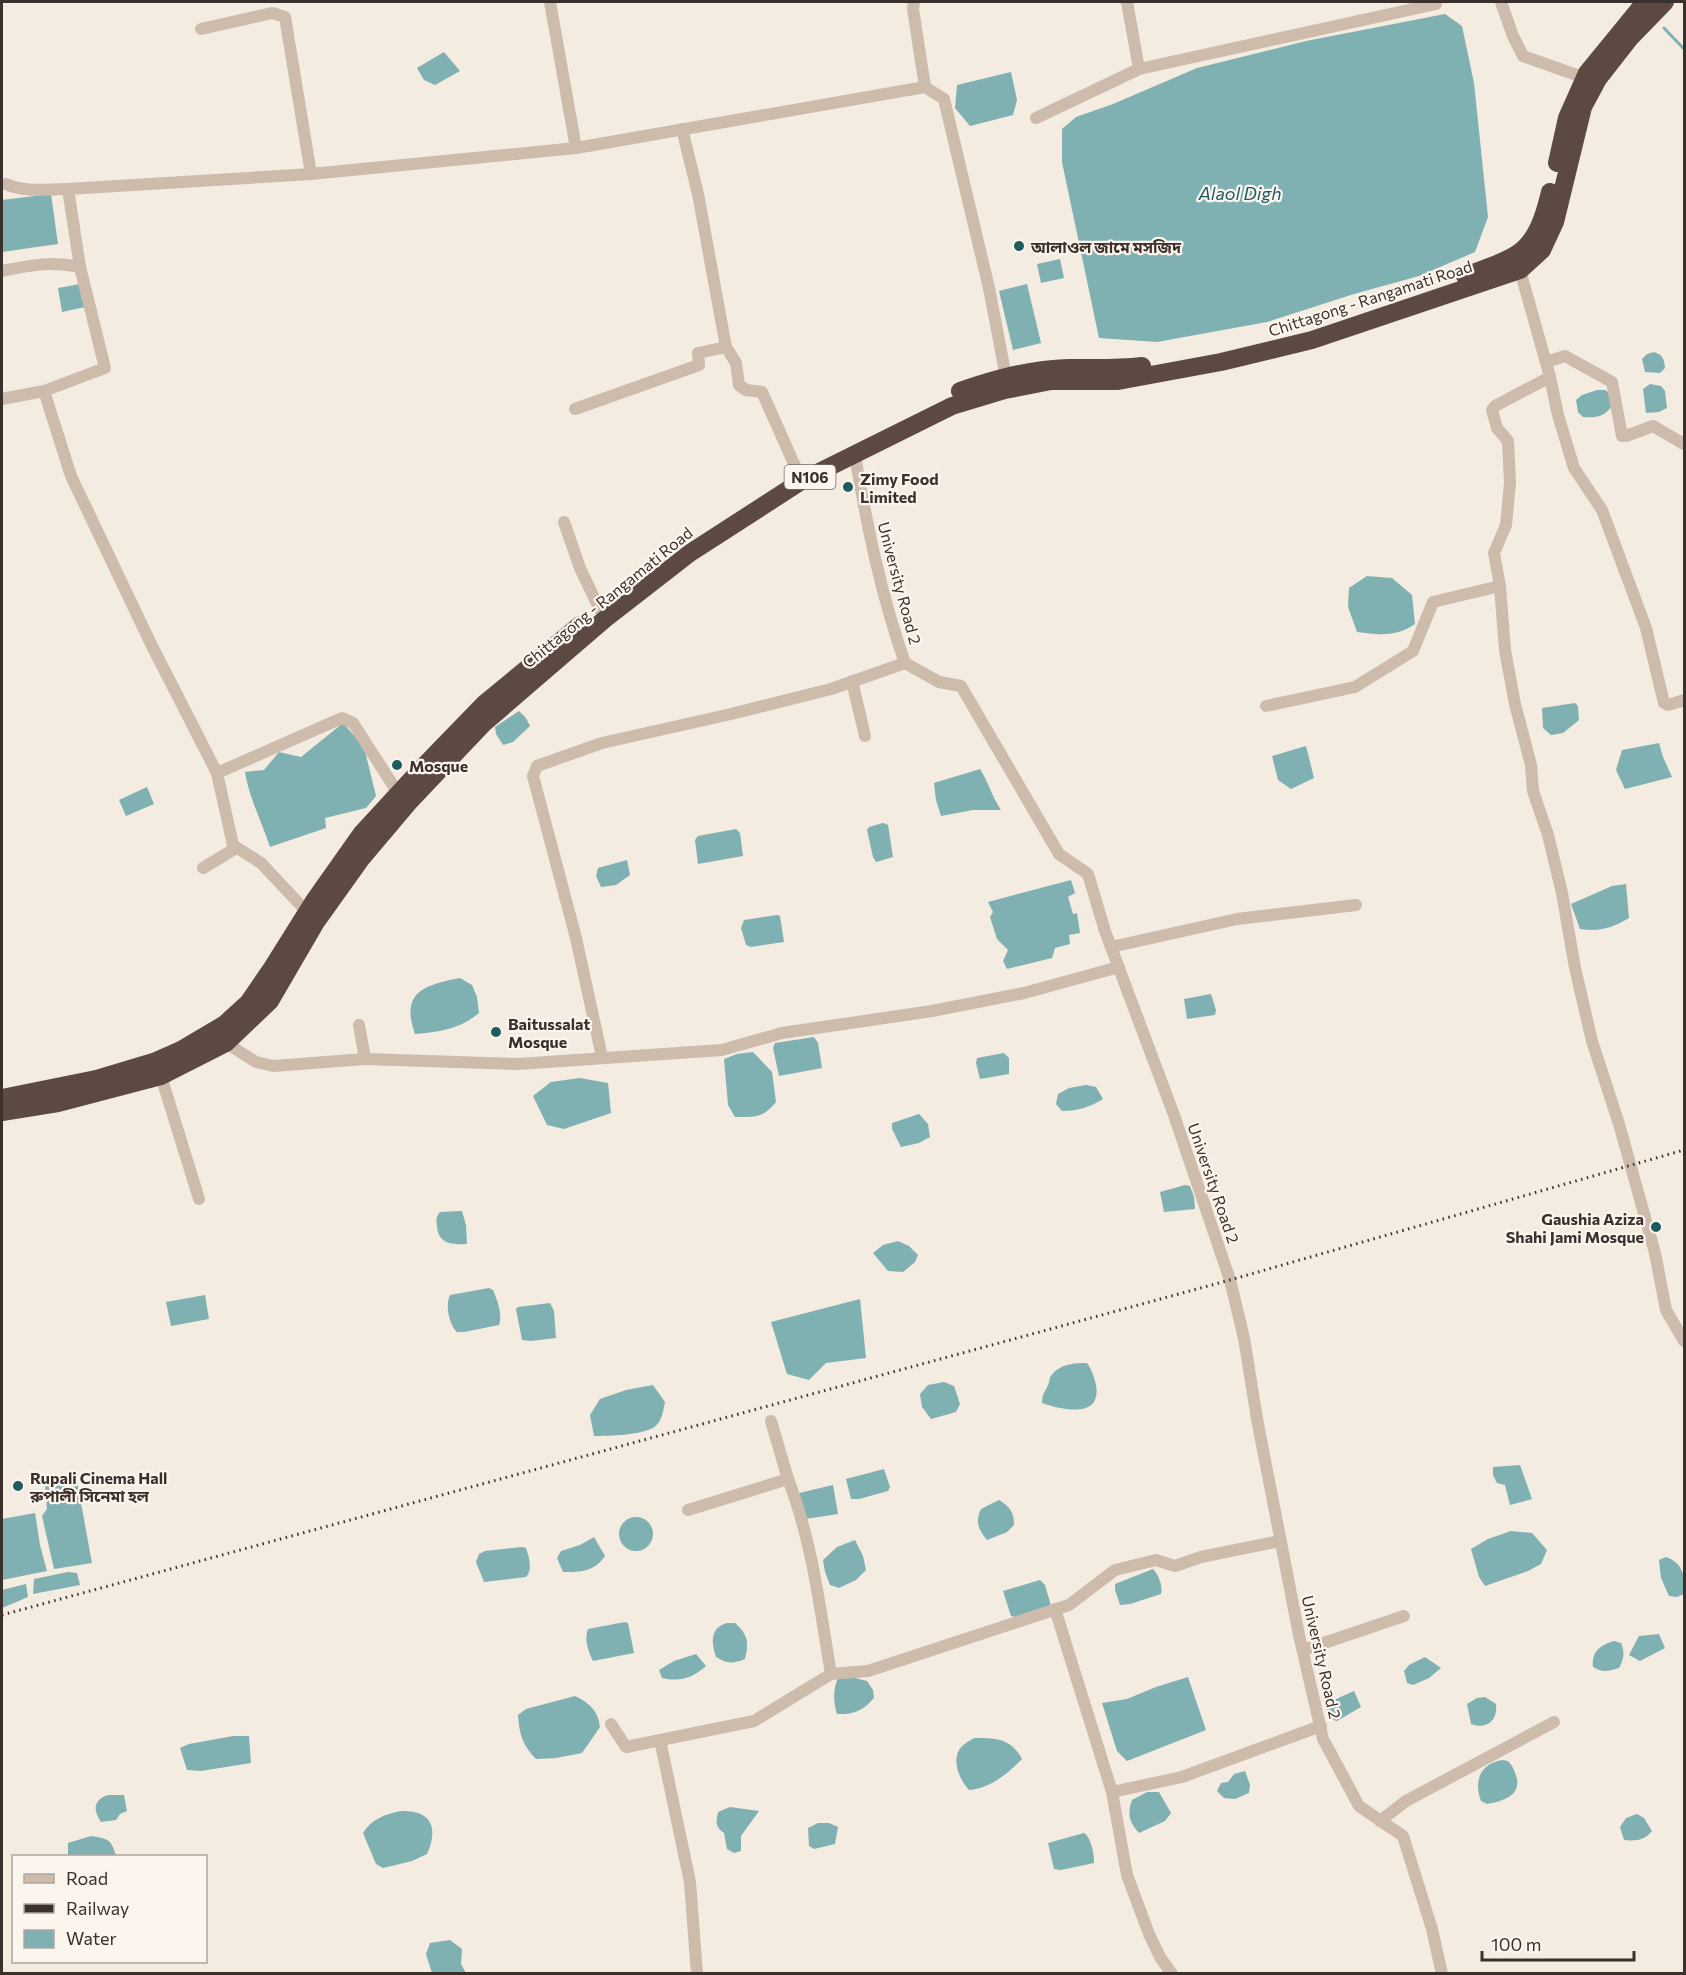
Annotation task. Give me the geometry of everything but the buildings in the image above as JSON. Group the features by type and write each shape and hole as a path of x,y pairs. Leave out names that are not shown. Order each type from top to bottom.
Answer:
{"highway":[{"name":"Chittagong - Rangamati Road","path":"2,1098 96,1079 146,1064 182,1050 225,1024 248,1003 362,833 484,705 600,610 703,530 739,507 944,397 994,379 1066,368 1107,369 1138,366 1242,348 1325,325 1512,258 1526,248 1541,224 1565,126 1585,78 1600,55 1645,2"},
{"name":"Chittagong - Rangamati Road","path":"2,1112 58,1103 161,1076 226,1043 270,1001 316,922 361,859 410,801 483,724 605,620 690,553 803,480 952,406 1005,390 1051,381 1118,381 1221,363 1312,340 1520,270 1542,250 1555,222 1584,107 1598,79 1630,38 1665,2"}],"street":[{"path":"550,2 576,148"},
{"path":"914,2 913,9 925,87"},
{"path":"1127,2 1139,69"},
{"path":"1036,118 1139,69 1439,2"},
{"path":"1501,2 1523,56 1585,78"},
{"path":"201,29 272,13 285,17 311,174"},
{"path":"6,184 27,190 68,189 311,174 576,148 925,87 944,99 989,288 1006,377"},
{"path":"682,129 698,194 726,346 736,363 739,385 746,390 762,392 799,475"},
{"path":"2,399 44,391 105,368 80,267 68,189"},
{"path":"2,272 46,263 80,267"},
{"path":"1520,270 1550,377 1558,415 1575,468 1602,510 1646,628 1664,703 1668,705 1684,700"},
{"path":"575,409 699,365 698,353 726,346"},
{"path":"1545,362 1565,356 1612,382 1622,436 1653,426 1684,444"},
{"path":"1550,377 1495,406 1492,410 1497,428 1508,441 1510,483 1506,525 1494,553 1500,585 1505,650 1515,704 1532,765 1533,790 1548,835 1562,893 1575,968 1592,1041 1619,1124 1649,1231 1666,1310 1684,1341"},
{"path":"44,391 71,476 151,644 217,773 231,841 236,848 261,863 307,912"},
{"name":"University Road 2","path":"855,455 868,533 890,620 905,663 939,682 961,686 1059,854 1088,874 1111,947 1173,1115 1230,1280 1244,1338 1280,1541 1323,1739 1359,1806 1403,1836 1432,1929 1442,1974"},
{"path":"564,522 580,568 600,610"},
{"path":"1266,706 1355,687 1413,651 1433,602 1500,585"},
{"path":"602,1057 576,938 533,776 537,766 602,743 831,689 905,663"},
{"path":"852,681 865,736"},
{"path":"217,773 337,719 345,718 353,723 398,793"},
{"path":"202,868 236,848"},
{"path":"1111,947 1237,920 1356,905"},
{"path":"226,1043 256,1062 273,1066 364,1059 518,1064 722,1050 782,1033 932,1011 1024,993 1119,967"},
{"path":"359,1025 364,1059"},
{"path":"161,1076 199,1199"},
{"path":"771,1421 798,1504 831,1674"},
{"path":"688,1510 788,1479"},
{"path":"611,1724 626,1747 754,1721 831,1674 868,1671 1069,1605 1115,1570 1156,1560 1175,1566 1201,1557 1280,1541"},
{"path":"1055,1609 1112,1792 1127,1875 1149,1935 1172,1974"},
{"path":"1303,1650 1404,1616"},
{"path":"1380,1821 1406,1801 1554,1722"},
{"path":"1112,1792 1182,1777 1321,1726"},
{"path":"660,1740 690,1882 697,1974"}],"water":[{"name":"Alaol Digh","path":"1445,14 1462,26 1474,83 1488,217 1475,252 1419,276 1267,322 1157,342 1099,338 1062,162 1062,129 1076,117 1113,104 1197,68 1306,41"},
{"path":"444,52 460,71 435,85 424,80 417,68"},
{"path":"1011,72 1017,100 1013,115 970,126 955,108 957,85"},
{"path":"51,194 58,244 2,252 2,200"},
{"path":"1060,259 1064,278 1041,283 1037,264"},
{"path":"80,284 85,307 62,312 58,288"},
{"path":"1027,284 1041,343 1013,350 999,291"},
{"path":"1654,352 1663,358 1665,368 1660,373 1645,372 1642,359"},
{"path":"1650,384 1661,386 1665,391 1667,408 1659,412 1646,413 1643,389"},
{"path":"1605,390 1609,393 1612,406 1599,416 1583,417 1578,412 1576,400 1582,395"},
{"path":"1367,576 1392,578 1412,595 1415,624 1401,631 1387,634 1357,632 1348,607 1349,588"},
{"path":"1575,703 1578,706 1579,720 1563,733 1551,735 1543,728 1542,708"},
{"path":"519,711 530,726 513,742 503,745 496,734 495,727"},
{"path":"343,723 364,747 376,796 366,808 325,818 326,828 270,847 245,772 264,770 279,752 301,757"},
{"path":"1659,743 1672,777 1625,789 1616,770 1622,750"},
{"path":"1306,746 1314,778 1291,789 1278,780 1272,756"},
{"path":"980,769 1001,810 973,810 941,816 934,783"},
{"path":"147,787 154,804 126,816 119,800"},
{"path":"883,823 888,825 893,857 876,862 867,830 869,827"},
{"path":"736,829 740,833 743,856 698,864 695,840 698,836"},
{"path":"627,860 630,875 616,885 601,887 596,876 598,868"},
{"path":"1071,880 1075,893 1068,897 1073,914 1077,913 1080,933 1069,935 1070,944 1055,948 1052,958 1007,969 1003,961 1008,950 997,939 990,917 993,912 988,902"},
{"path":"1626,884 1629,918 1605,928 1580,929 1571,904 1612,886"},
{"path":"780,916 784,942 751,947 746,945 741,928 744,920"},
{"path":"460,978 472,985 477,997 479,1013 449,1029 415,1034 411,1009 418,993 436,984"},
{"path":"1211,994 1216,1010 1215,1015 1187,1019 1184,999"},
{"path":"814,1037 818,1043 822,1068 779,1076 773,1048 775,1043"},
{"path":"753,1052 772,1072 776,1102 758,1116 735,1117 728,1105 724,1059 737,1054"},
{"path":"1004,1053 1009,1058 1009,1074 980,1079 977,1058"},
{"path":"580,1078 608,1083 611,1113 564,1129 547,1125 533,1096 551,1082"},
{"path":"1086,1085 1096,1087 1103,1099 1073,1110 1062,1111 1056,1104 1058,1094 1069,1088"},
{"path":"919,1114 928,1124 930,1137 919,1143 901,1147 892,1129 892,1123"},
{"path":"1185,1185 1190,1186 1195,1209 1164,1212 1160,1192"},
{"path":"462,1211 466,1225 467,1244 456,1244 443,1240 438,1232 436,1220 438,1215 440,1212"},
{"path":"898,1241 909,1246 918,1255 915,1262 903,1272 888,1271 873,1253 883,1245"},
{"path":"489,1288 493,1290 499,1307 499,1325 457,1332 449,1314 450,1295"},
{"path":"205,1295 209,1319 171,1326 166,1302"},
{"path":"860,1299 866,1358 826,1363 809,1380 787,1374 771,1322"},
{"path":"550,1303 554,1311 556,1338 522,1340 516,1309"},
{"path":"1087,1363 1096,1385 1096,1396 1093,1403 1079,1409 1069,1409 1042,1403 1043,1395 1054,1372 1067,1365"},
{"path":"944,1382 954,1386 960,1404 956,1412 931,1419 922,1407 920,1394 928,1385"},
{"path":"653,1385 665,1402 662,1416 656,1426 632,1434 594,1436 590,1415 600,1399 626,1390"},
{"path":"1520,1465 1532,1499 1510,1505 1505,1485 1497,1483 1493,1475 1493,1467"},
{"path":"884,1469 890,1487 888,1491 851,1499 846,1479"},
{"path":"77,1481 92,1563 54,1569 42,1516 47,1509 45,1484"},
{"path":"833,1485 838,1514 805,1519 799,1493"},
{"path":"999,1500 1011,1510 1014,1525 1007,1532 987,1540 978,1525 979,1514 981,1509"},
{"path":"35,1513 47,1571 2,1580 2,1519"},
{"path":"636,1517 648,1522 653,1534 648,1546 636,1551 624,1546 619,1534 624,1522"},
{"path":"1511,1531 1532,1533 1547,1550 1541,1564 1485,1586 1479,1577 1471,1549 1488,1539"},
{"path":"594,1537 605,1556 601,1561 587,1570 563,1572 557,1558 561,1551 580,1545"},
{"path":"855,1540 863,1556 866,1570 856,1580 839,1588 830,1585 823,1560 837,1547"},
{"path":"526,1548 530,1563 526,1577 484,1582 476,1562 479,1554 485,1551"},
{"path":"1666,1557 1680,1567 1684,1576 1684,1594 1677,1597 1669,1596 1661,1578 1659,1560"},
{"path":"1153,1569 1160,1581 1161,1594 1120,1605 1115,1584"},
{"path":"68,1572 77,1573 80,1585 33,1594 34,1579"},
{"path":"1040,1580 1045,1585 1051,1606 1015,1617 1011,1616 1003,1591"},
{"path":"26,1584 28,1597 2,1608 2,1590"},
{"path":"628,1623 634,1653 593,1661 587,1645 588,1629"},
{"path":"727,1623 735,1623 745,1635 747,1648 745,1659 737,1662 724,1661 716,1657 713,1646 713,1636 717,1628"},
{"path":"1659,1634 1665,1648 1640,1661 1629,1655 1639,1636"},
{"path":"1614,1641 1621,1643 1623,1649 1623,1659 1619,1668 1606,1671 1593,1667 1595,1653"},
{"path":"696,1654 706,1666 701,1670 681,1679 662,1678 659,1670 674,1661"},
{"path":"1425,1657 1441,1668 1429,1678 1413,1685 1407,1683 1404,1671 1409,1665"},
{"path":"1188,1677 1206,1730 1127,1761 1117,1751 1102,1703 1127,1699"},
{"path":"838,1678 867,1681 873,1690 874,1698 858,1711 837,1714 834,1696"},
{"path":"1354,1691 1361,1707 1337,1721 1329,1719 1325,1704"},
{"path":"575,1696 592,1708 600,1727 582,1753 536,1759 522,1739 518,1715 526,1709"},
{"path":"1485,1697 1496,1704 1493,1719 1482,1726 1471,1724 1467,1704 1477,1698"},
{"path":"233,1736 249,1736 251,1763 201,1771 187,1770 180,1748 189,1744"},
{"path":"974,1738 996,1739 1008,1743 1022,1759 991,1783 969,1790 960,1776 956,1760 960,1748"},
{"path":"1502,1760 1508,1761 1514,1769 1517,1779 1516,1790 1508,1797 1487,1804 1481,1801 1479,1794 1480,1775 1488,1765"},
{"path":"1245,1771 1250,1785 1249,1793 1235,1799 1224,1798 1217,1791 1221,1783 1228,1782 1234,1774"},
{"path":"1147,1792 1159,1792 1171,1813 1165,1821 1139,1833 1130,1818 1130,1805 1132,1800"},
{"path":"108,1795 124,1795 127,1811 120,1814 116,1820 101,1822 96,1806 99,1800"},
{"path":"730,1807 759,1811 741,1836 741,1851 734,1853 727,1849 724,1833 719,1829 717,1821 718,1812"},
{"path":"401,1811 411,1811 426,1817 432,1828 431,1844 427,1854 412,1861 383,1868 376,1864 363,1833 379,1818"},
{"path":"1637,1814 1644,1818 1652,1831 1639,1840 1624,1840 1620,1827 1626,1818"},
{"path":"818,1823 829,1823 838,1827 835,1844 814,1849 809,1846 808,1828"},
{"path":"1084,1833 1093,1851 1094,1863 1061,1870 1054,1869 1048,1843"},
{"path":"91,1836 102,1838 113,1846 116,1855 68,1855 68,1843"},
{"path":"450,1940 462,1949 461,1964 466,1973 432,1973 426,1954 430,1943"}],"waterway":[{"path":"1664,28 1684,49"}],"railway":[{"path":"2,1615 1230,1280 1684,1150"}],"place":[{"name":"আলাওল জামে মসজিদ","path":"1019,246"},
{"name":"Zimy Food Limited","path":"848,487"},
{"name":"Mosque","path":"397,765"},
{"name":"Baitussalat Mosque","path":"496,1032"},
{"name":"Gaushia Aziza Shahi Jami Mosque","path":"1656,1227"},
{"name":"Rupali Cinema Hall রুপালী সিনেমা হল","path":"18,1486"}]}
